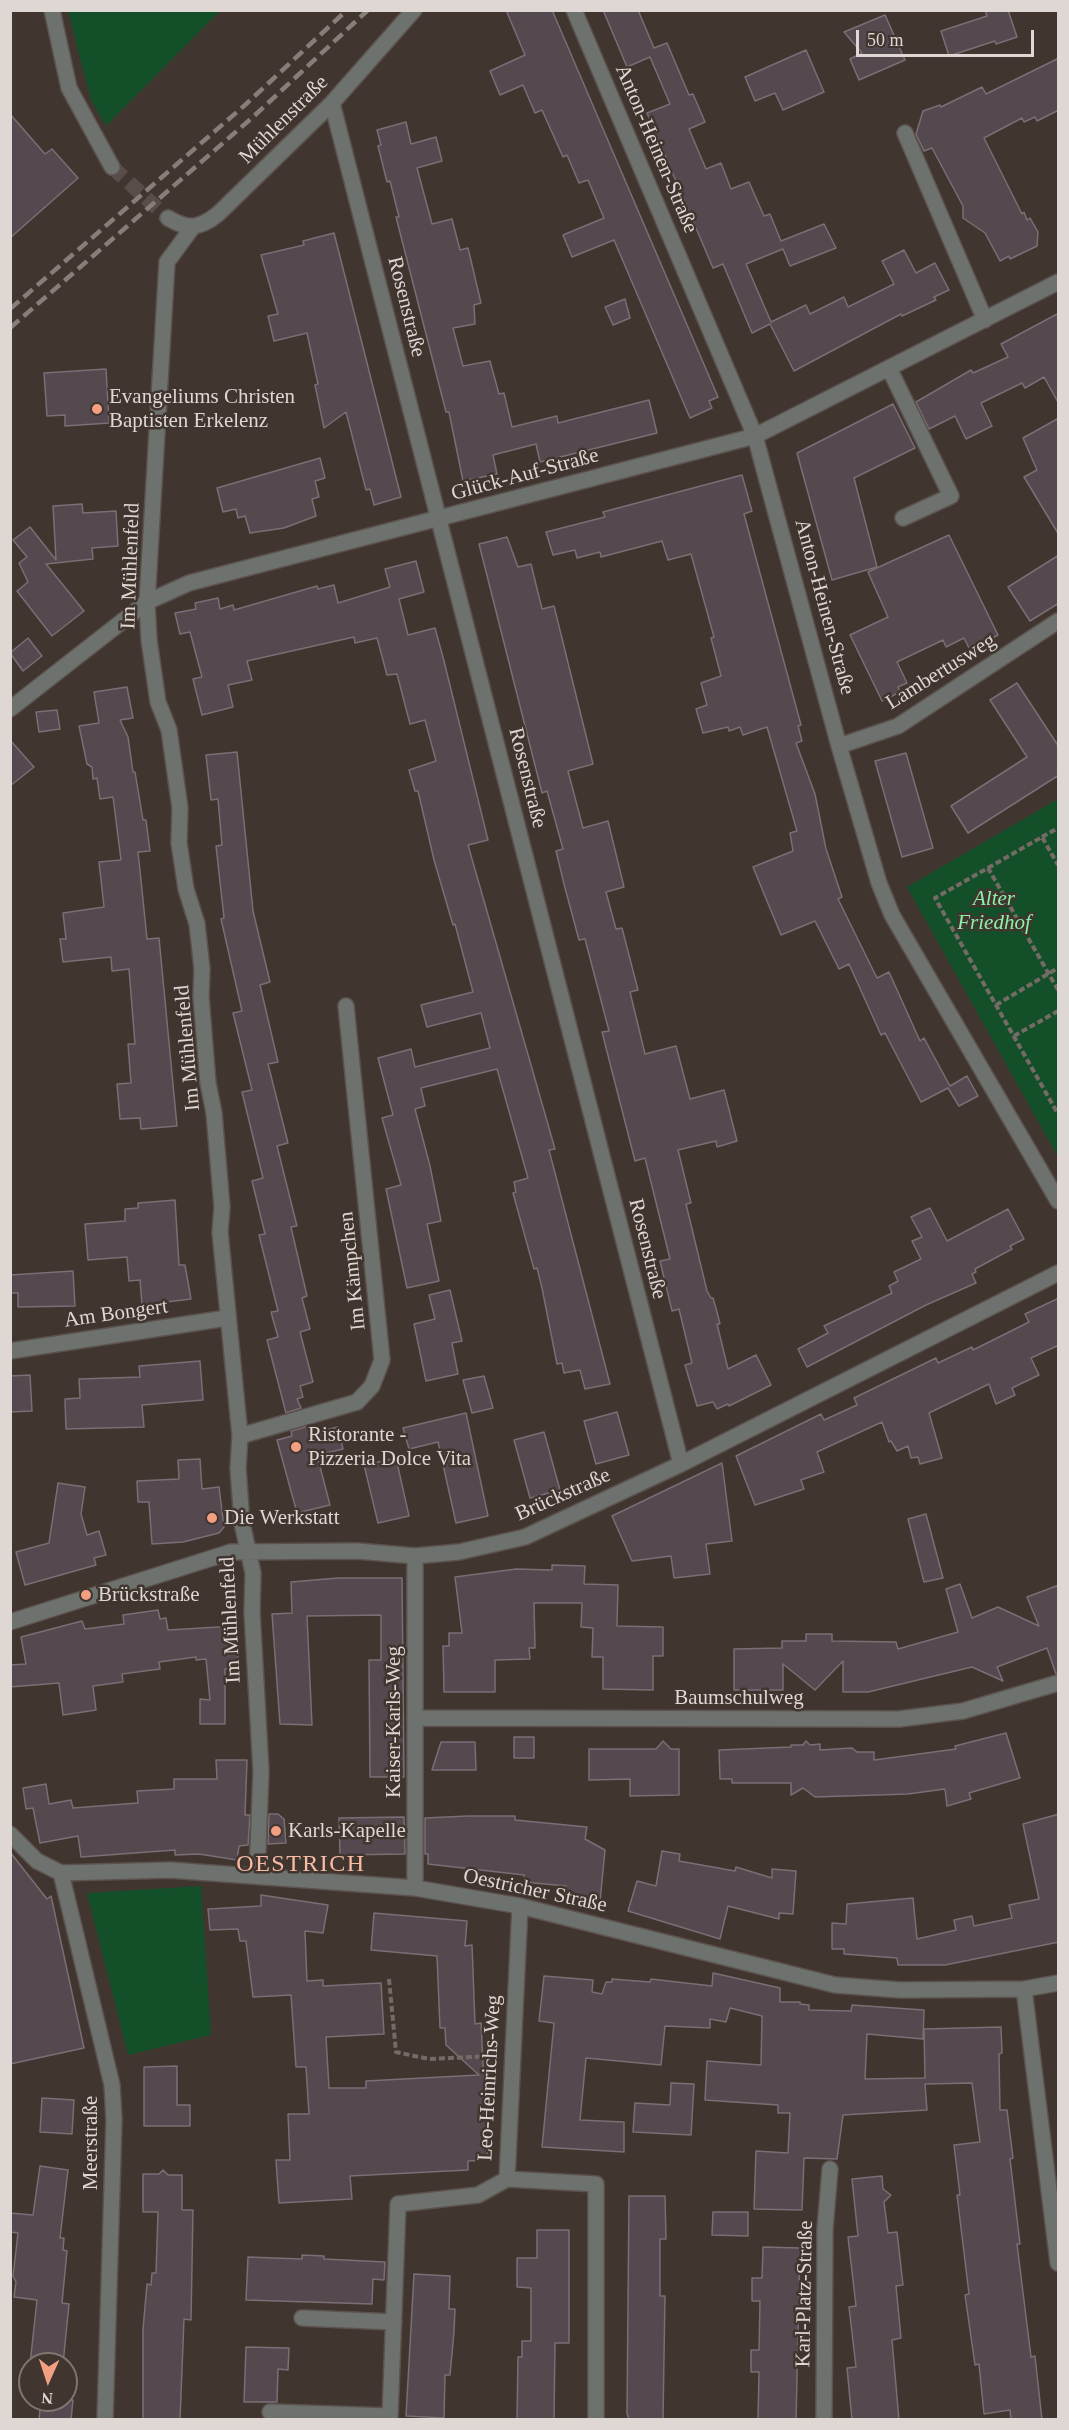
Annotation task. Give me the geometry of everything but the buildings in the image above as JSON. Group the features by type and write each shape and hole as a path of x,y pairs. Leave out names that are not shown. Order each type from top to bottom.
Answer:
{"street":[{"path":"52,10 69,88 112,167"},
{"name":"Mühlenstraße","path":"192,228 205,225 218,214 332,103 414,10"},
{"name":"Anton-Heinen-Straße","path":"574,10 755,436 839,746 879,883 892,915 1059,1200"},
{"name":"Rosenstraße","path":"332,103 681,1464"},
{"path":"905,133 985,320"},
{"path":"168,218 192,228"},
{"name":"Im Mühlenfeld","path":"192,228 167,262 147,602 149,640 158,702 169,730 180,808 179,843 186,889 196,924 202,969 201,997 208,1083 214,1113 222,1207 220,1232 240,1436 238,1467 242,1523 253,1573 252,1612 261,1771 257,1875"},
{"name":"Glück-Auf-Straße","path":"10,709 147,602 189,583 439,520 755,436 1059,282"},
{"path":"889,368 951,496 903,518"},
{"name":"Lambertusweg","path":"839,746 898,726 1059,621"},
{"name":"Im Kämpchen","path":"240,1436 357,1402 372,1386 382,1360 346,1006"},
{"name":"Brückstraße","path":"10,1622 231,1552 249,1550 357,1551 415,1556 459,1552 525,1537 681,1464 1059,1273"},
{"name":"Am Bongert","path":"10,1350 227,1318"},
{"name":"Kaiser-Karls-Weg","path":"415,1556 415,1888"},
{"name":"Baumschulweg","path":"415,1718 899,1719 963,1711 1059,1683"},
{"path":"10,1834 37,1861 61,1873"},
{"name":"Oestricher Straße","path":"61,1873 170,1870 415,1888 520,1906 835,1985 900,1990 1024,1989 1059,1983"},
{"name":"Meerstraße","path":"61,1873 112,2085 114,2120 105,2420"},
{"name":"Leo-Heinrichs-Weg","path":"520,1906 507,2179 596,2184 596,2420"},
{"path":"1024,1989 1059,2263"},
{"name":"Karl-Platz-Straße","path":"824,2420 825,2229 830,2169"},
{"path":"270,2412 390,2416 398,2204 478,2195 507,2179"},
{"path":"302,2318 394,2322"}],"path":[{"path":"1059,828 935,898 1059,1114"},
{"path":"1042,837 1059,865"},
{"path":"988,868 1059,990"},
{"path":"996,1005 1059,968"},
{"path":"1014,1036 1059,1011"},
{"path":"389,1979 396,2052 429,2059 513,2055"}],"green space":[{"path":"68,10 220,11 106,126 91,100"},
{"name":"Alter Friedhof","path":"1058,799 1058,1157 907,887"},
{"path":"201,1886 211,2035 128,2055 87,1893"}],"tunnel":[{"path":"112,167 168,218"}],"railway":[{"path":"10,309 245,105 347,10"},
{"path":"10,328 253,117 368,10"}],"place":[{"name":"Evangeliums Christen Baptisten Erkelenz","path":"97,409"},
{"name":"Ristorante - Pizzeria Dolce Vita","path":"296,1447"},
{"name":"Die Werkstatt","path":"212,1518"},
{"name":"Brückstraße","path":"86,1595"},
{"name":"Karls-Kapelle","path":"276,1831"}],"district":[{"name":"OESTRICH","path":"301,1865"}]}
